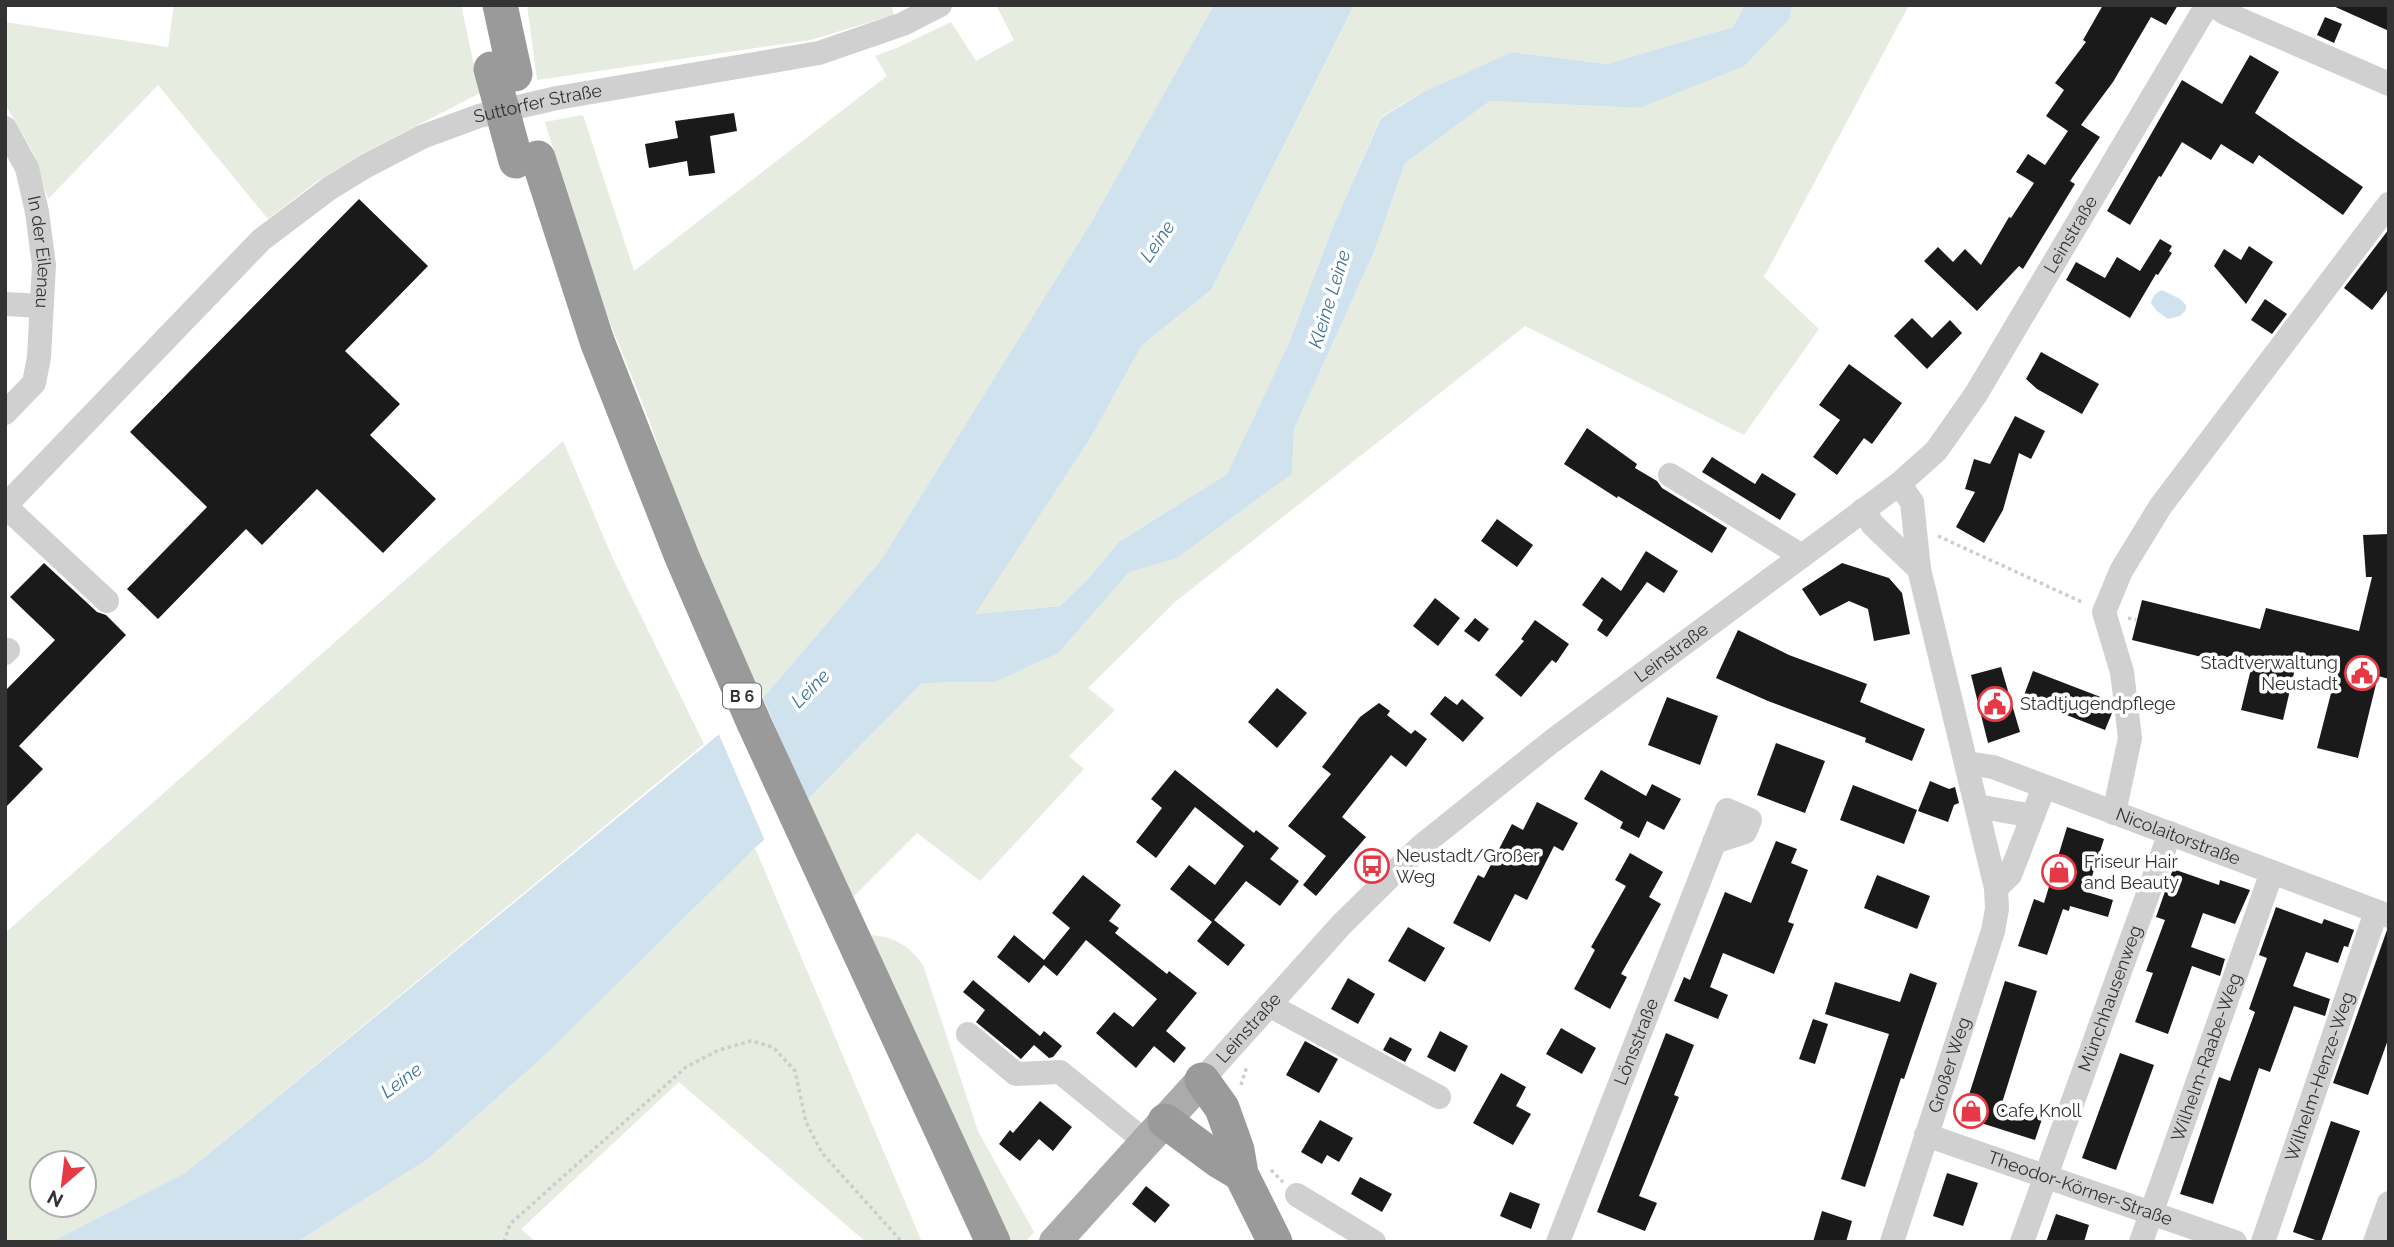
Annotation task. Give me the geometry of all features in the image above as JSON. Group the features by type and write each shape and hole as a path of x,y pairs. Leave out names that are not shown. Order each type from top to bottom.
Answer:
{"highway":[{"name":"B 6","path":"477,5 503,72 577,349 608,398 682,557 872,1004 979,1237"},
{"name":"B 6","path":"500,5 503,72"},
{"path":"1202,1080 1222,1108 1237,1150 1241,1174 1275,1242"},
{"path":"1156,1132 1241,1174"}],"main road":[{"name":"Leinstraße","path":"1062,1239 1202,1080"}],"street":[{"name":"Suttorfer Straße","path":"107,601 5,506 261,240 295,213 366,166 422,137 480,116 518,106 819,53 903,24 940,5"},
{"name":"Leinstraße","path":"1202,1080 1341,925 1420,847 1551,742 1899,484 1936,451 1976,394 2207,5"},
{"path":"2214,5 2225,13 2389,84"},
{"name":"In der Eilenau","path":"5,128 27,168 37,212 44,265 39,357 34,383 5,412"},
{"path":"2114,813 2130,737 2122,672 2104,612 2121,571 2160,507 2389,204"},
{"path":"5,304 41,306"},
{"path":"1670,475 1802,556"},
{"name":"Großer Weg","path":"1892,1242 1993,931 1997,909 1996,888 1919,569 1912,502 1899,484"},
{"path":"1863,510 1872,525 1919,569"},
{"name":"Nicolaitorstraße","path":"1967,763 1993,767 2382,914"},
{"path":"1996,888 2010,875 2044,787"},
{"path":"1977,806 2033,816"},
{"name":"Münchhausenweg","path":"2022,1242 2170,833"},
{"name":"Lönsstraße","path":"1558,1242 1714,842"},
{"name":"Wilhelm-Raabe-Weg","path":"2141,1242 2272,872"},
{"name":"Wilhelm-Henze-Weg","path":"2263,1242 2382,914"},
{"path":"1269,1005 1439,1097"},
{"path":"968,1034 1016,1074 1059,1072 1156,1132"},
{"name":"Theodor-Körner-Straße","path":"1926,1135 2235,1242"},
{"path":"1297,1195 1374,1242"},
{"path":"2375,1242 2389,1203"}],"path":[{"path":"1916,531 1936,535 2042,586 2104,612"},
{"path":"503,1242 510,1224 686,1067 719,1050 751,1041 773,1047 795,1071 806,1122 822,1153 902,1242"}],"shaded area":[{"path":"174,5 461,5 480,93 360,155 316,182 268,219 158,85 48,199 34,154 5,104 5,22 168,47"},
{"path":"527,5 891,5 894,15 810,40 537,80"},
{"path":"996,5 1214,5 1089,226 881,560 762,699 677,501 648,417 607,315 545,122 583,115 634,271 887,76 875,56 951,22 976,61 1014,40"},
{"path":"1354,5 1745,5 1733,27 1607,64 1512,52 1425,91 1381,117 1334,224 1288,345 1227,474 1119,542 1086,581 1060,606 974,614 1091,437 1142,345 1211,290"},
{"path":"1792,5 1909,5 1764,277 1819,329 1744,435 1525,326 1175,602 1088,688 1115,710 1069,756 1084,769 980,881 917,833 853,897 808,799 922,683 995,682 1057,653 1129,571 1177,558 1292,474 1294,429 1374,252 1405,163 1490,101 1639,108 1790,18"},
{"path":"563,441 613,559 704,744 185,1173 98,1218 98,1149 28,1149 28,1219 96,1219 51,1242 5,1242 5,933"},
{"path":"755,848 922,1242 866,1242 679,1082 521,1229 536,1242 297,1242 428,1159 542,1058"},
{"path":"870,935 900,943 923,965 978,1131 1034,1232 1025,1242 1004,1242"}],"water":[{"path":"1214,5 1354,5 1211,290 1142,345 1091,437 975,614 1060,606 1086,581 1119,542 1227,474 1288,345 1334,224 1381,118 1425,91 1512,52 1607,64 1733,27 1745,5 1792,5 1790,18 1744,66 1639,108 1490,101 1405,163 1374,252 1294,429 1292,474 1177,558 1129,572 1058,653 995,682 922,683 808,799 542,1058 428,1159 297,1242 51,1242 185,1173 762,699 881,560 1089,226"},
{"path":"2162,290 2186,305 2186,310 2180,316 2168,319 2151,303 2155,295"}],"pier":[{"path":"761,694 809,804 766,843 717,730"}],"building":[{"path":"2103,5 2178,5 2166,25 2151,17 2113,82 2081,125 2100,137 2070,181 2075,184 2023,269 2019,266 1977,311 1924,261 1938,247 1953,262 1965,249 1981,265 2009,217 2011,218 2034,183 2016,172 2028,154 2045,165 2068,131 2046,116 2064,90 2055,83 2086,42 2083,40"},
{"path":"2331,5 2389,5 2389,31"},
{"path":"2325,17 2342,24 2334,43 2317,35"},
{"path":"2250,55 2279,72 2255,113 2363,187 2343,215 2259,155 2253,164 2221,144 2211,160 2182,142 2130,225 2107,211 2182,80 2222,104"},
{"path":"734,113 737,131 710,136 715,173 689,176 687,161 649,168 645,144 678,138 675,121"},
{"path":"359,199 428,266 345,351 400,404 370,435 436,499 383,553 317,489 262,545 246,529 158,619 127,589 207,507 130,432"},
{"path":"2389,229 2389,288 2372,310 2344,288"},
{"path":"2160,239 2172,246 2169,251 2172,253 2130,318 2066,280 2076,262 2105,278 2117,257 2140,271"},
{"path":"2249,246 2273,262 2246,304 2214,266 2224,249 2241,260"},
{"path":"2265,299 2287,314 2272,334 2251,320"},
{"path":"1912,318 1932,338 1950,320 1962,333 1927,369 1894,336"},
{"path":"2041,352 2099,384 2082,414 2037,389 2026,379"},
{"path":"1849,364 1902,403 1872,444 1864,438 1837,475 1813,457 1840,420 1819,405"},
{"path":"2015,416 2045,431 2031,459 2019,453 2003,510 1984,543 1956,527 1975,492 1965,489 1974,459 1990,464"},
{"path":"1587,428 1637,464 1635,468 1657,481 1662,488 1727,528 1712,553 1564,464"},
{"path":"1712,457 1755,484 1762,473 1796,494 1780,520 1702,472"},
{"path":"1497,519 1533,545 1517,567 1481,541"},
{"name":"Stadtverwaltung Neustadt","path":"2389,534 2389,679 2378,676 2358,758 2317,748 2338,666 2298,656 2283,720 2241,710 2251,669 2132,640 2142,600 2260,629 2266,608 2359,631 2372,577 2366,577 2363,535"},
{"path":"1646,551 1678,571 1664,593 1647,582 1607,637 1597,630 1603,620 1582,605 1602,577 1621,591"},
{"path":"44,563 126,635 19,746 43,769 5,808 5,691 55,640 10,597"},
{"path":"1842,563 1889,578 1902,593 1910,634 1874,641 1868,609 1849,601 1820,616 1802,589"},
{"path":"1435,598 1460,618 1438,646 1413,626"},
{"path":"1475,618 1489,629 1479,642 1464,631"},
{"path":"1535,620 1569,644 1556,663 1552,660 1521,697 1495,675 1524,641 1521,639"},
{"path":"1738,630 1789,655 1867,684 1860,702 1925,729 1912,761 1865,742 1866,738 1716,678"},
{"name":"Stadtjugendpflege","path":"2001,667 2020,732 1988,743 1971,675"},
{"path":"2033,671 2111,701 2112,713 2105,730 2023,698"},
{"path":"1277,688 1307,713 1277,748 1248,722"},
{"path":"1445,696 1457,705 1462,699 1484,718 1463,742 1430,714"},
{"path":"1667,697 1718,716 1700,765 1648,745"},
{"path":"1379,703 1390,711 1387,715 1411,734 1415,730 1427,739 1406,767 1391,755 1342,817 1366,837 1316,896 1303,885 1326,856 1288,826 1331,774 1322,767 1360,717"},
{"path":"1776,743 1825,761 1805,813 1757,795"},
{"path":"1175,770 1254,833 1256,830 1279,848 1270,859 1299,881 1280,906 1246,881 1214,920 1245,945 1228,966 1197,941 1212,922 1170,889 1189,865 1215,885 1244,846 1195,807 1156,858 1136,842 1162,808 1151,799"},
{"path":"1601,770 1646,796 1652,784 1681,799 1664,830 1647,821 1639,838 1620,828 1623,822 1584,799"},
{"path":"1930,781 1949,789 1955,787 1959,803 1954,805 1948,822 1918,811"},
{"path":"1853,785 1917,810 1904,844 1840,820"},
{"path":"1537,802 1578,823 1563,851 1554,846 1527,900 1515,894 1490,942 1453,923 1478,875 1484,878 1512,824 1523,830"},
{"path":"2067,827 2104,839 2087,892 2113,900 2108,917 2070,906 2069,911 2063,909 2047,955 2018,946 2034,899 2044,903"},
{"path":"1776,841 1797,849 1791,863 1808,870 1788,922 1794,924 1774,974 1723,953 1710,987 1728,995 1718,1019 1674,1001 1684,977 1690,980 1725,892 1751,903"},
{"path":"1630,853 1663,872 1649,897 1661,904 1621,974 1627,977 1610,1009 1574,989 1595,950 1591,947 1626,886 1615,880"},
{"path":"2173,869 2219,885 2220,880 2250,890 2235,924 2203,913 2191,947 2225,959 2220,976 2192,966 2168,1034 2135,1022 2153,973 2146,971 2165,920 2156,917"},
{"path":"1083,875 1121,905 1109,921 1119,928 1115,933 1167,974 1169,971 1197,993 1166,1031 1186,1048 1174,1063 1154,1046 1136,1068 1096,1033 1114,1012 1133,1027 1157,999 1086,940 1057,976 1044,965 1029,983 997,957 1014,935 1044,960 1070,928 1052,913"},
{"path":"1877,875 1930,896 1917,929 1864,908"},
{"path":"2276,907 2322,924 2324,919 2354,930 2338,963 2306,952 2293,986 2330,999 2325,1016 2294,1006 2270,1072 2259,1068 2213,1204 2180,1194 2219,1077 2230,1081 2255,1012 2249,1009 2267,958 2259,955"},
{"path":"1408,927 1445,948 1425,982 1388,961"},
{"path":"2387,930 2389,1037 2368,1095 2333,1083"},
{"path":"1910,973 1937,983 1904,1079 1901,1078 1865,1187 1841,1179 1889,1034 1825,1014 1835,982 1900,1002"},
{"path":"1348,978 1375,994 1358,1024 1331,1009"},
{"path":"973,980 1040,1036 1044,1031 1062,1046 1053,1057 1049,1058 1034,1045 1021,1059 976,1022 985,1010 963,992"},
{"path":"2005,981 2037,991 2002,1103 2043,1116 2035,1140 1962,1117"},
{"path":"1813,1019 1828,1024 1815,1064 1799,1059"},
{"path":"1561,1028 1596,1048 1582,1074 1546,1054"},
{"path":"1440,1031 1468,1046 1455,1072 1427,1057"},
{"path":"1666,1033 1694,1045 1674,1095 1679,1097 1639,1196 1657,1203 1645,1231 1597,1212"},
{"path":"1390,1037 1412,1049 1405,1062 1383,1050"},
{"path":"1305,1041 1338,1059 1319,1093 1286,1075"},
{"path":"2120,1053 2154,1065 2116,1170 2082,1158"},
{"path":"1501,1073 1526,1087 1516,1106 1531,1114 1513,1145 1473,1123"},
{"path":"1040,1101 1072,1127 1053,1151 1039,1139 1020,1161 999,1144 1010,1130 1013,1133"},
{"path":"1320,1120 1353,1138 1339,1162 1327,1155 1322,1164 1301,1152"},
{"path":"2331,1121 2360,1131 2321,1242 2293,1232"},
{"path":"1947,1173 1978,1183 1963,1226 1933,1216"},
{"path":"1360,1177 1392,1194 1382,1212 1351,1194"},
{"path":"1146,1186 1170,1205 1155,1223 1132,1204"},
{"path":"1510,1192 1540,1204 1531,1229 1500,1216"},
{"path":"1822,1211 1852,1221 1846,1242 1813,1242"},
{"path":"2056,1214 2089,1225 2084,1242 2046,1242"}],"place":[{"name":"Stadtverwaltung Neustadt","path":"2362,673"},
{"name":"Stadtjugendpflege","path":"1995,704"},
{"name":"Neustadt/Großer Weg","path":"1372,866"},
{"name":"Friseur Hair and Beauty","path":"2059,872"},
{"name":"Cafe Knoll","path":"1971,1111"}],"water label":[{"name":"Leine","path":"1157,241"},
{"name":"Kleine Leine","path":"1329,299"},
{"name":"Leine","path":"810,688"},
{"name":"Leine","path":"401,1080"}]}
